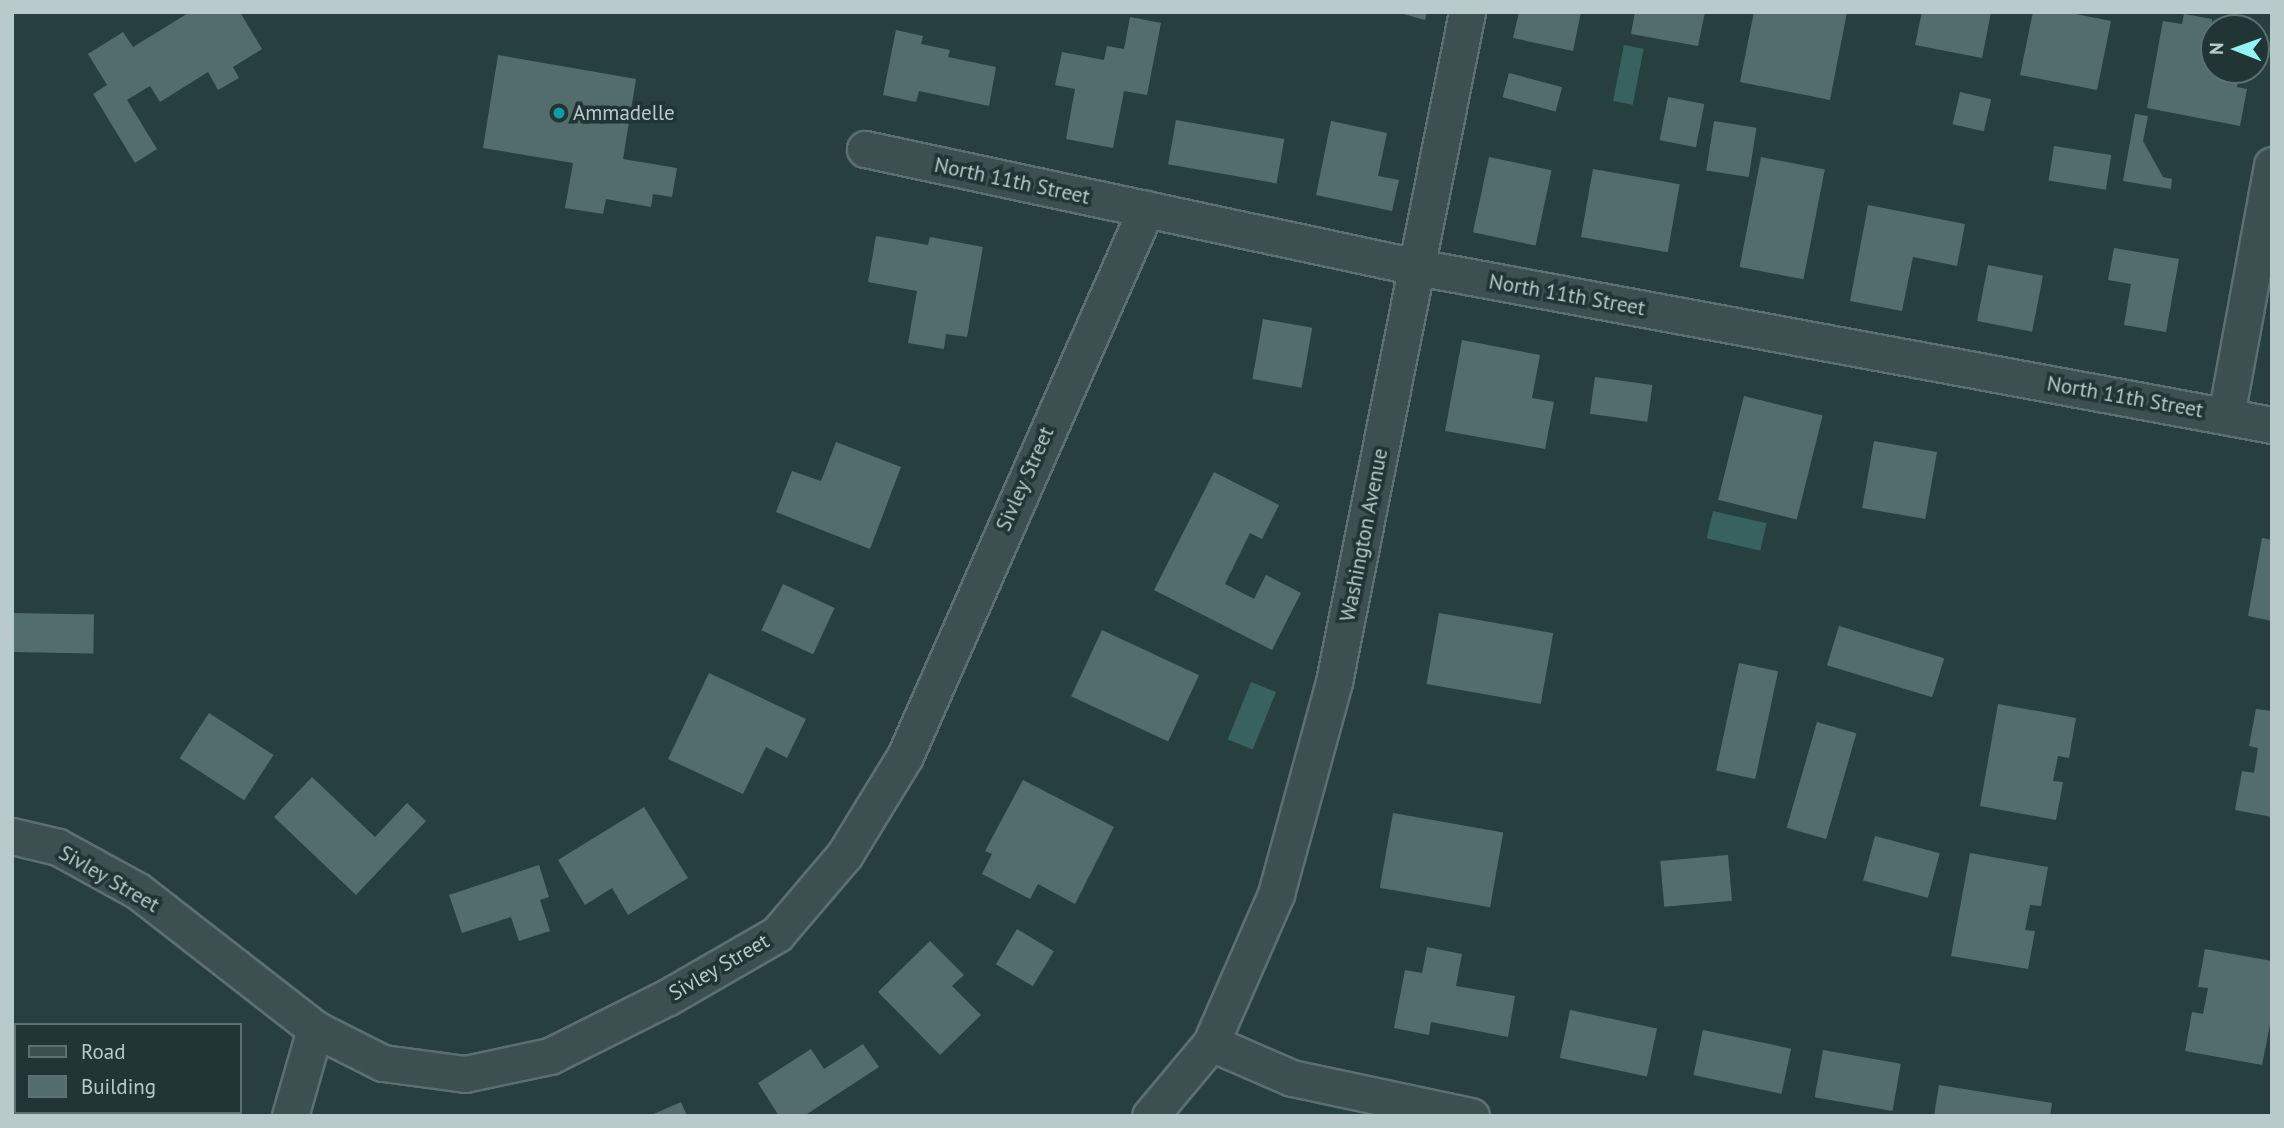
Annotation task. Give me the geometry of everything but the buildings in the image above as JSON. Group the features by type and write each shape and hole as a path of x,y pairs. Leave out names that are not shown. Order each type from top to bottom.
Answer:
{"street":[{"name":"Washington Avenue","path":"1150,1116 1211,1043 1276,894 1331,695 1467,12"},
{"name":"North 11th Street","path":"865,149 1417,267 2272,425"},
{"path":"2226,416 2272,165"},
{"name":"Sivley Street","path":"12,836 58,847 138,891 315,1029 383,1063 465,1074 550,1056 668,998 777,934 845,854 905,756 1146,209"},
{"path":"290,1116 315,1029"},
{"path":"1211,1043 1292,1078 1471,1116"}],"water":[{"path":"1624,45 1644,49 1633,105 1613,101"},
{"path":"1713,511 1767,523 1760,551 1707,538"},
{"path":"1251,682 1276,692 1253,750 1228,739"}],"place":[{"name":"Ammadelle","path":"559,113"}]}
